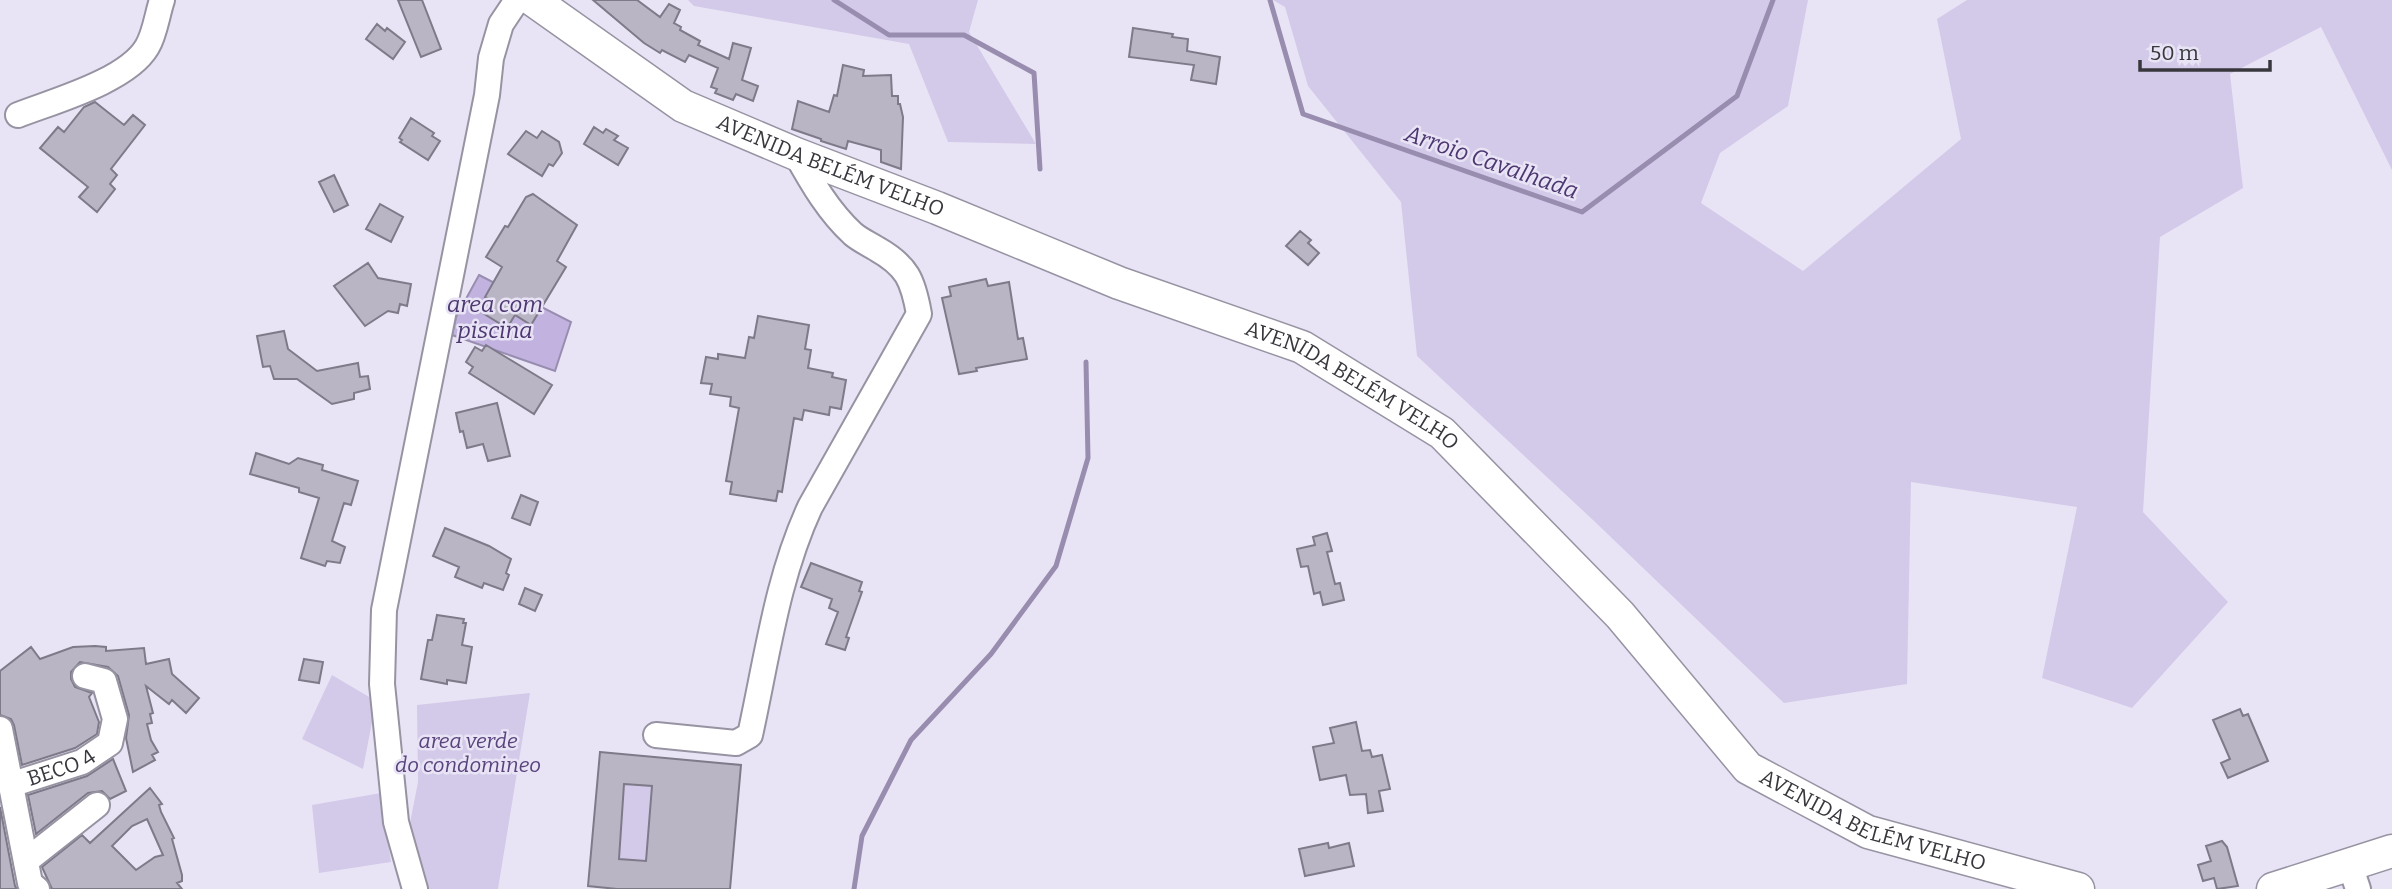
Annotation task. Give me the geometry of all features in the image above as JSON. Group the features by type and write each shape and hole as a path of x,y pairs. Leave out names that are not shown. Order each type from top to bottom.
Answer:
{"main road":[{"name":"AVENIDA BELÉM VELHO","path":"533,0 683,106 1119,283 1302,347 1442,433 1620,615 1748,768 1868,832 2078,889"},
{"path":"2273,889 2354,877 2392,851"}],"lane":[{"path":"18,115 107,80 132,65 148,46 162,0"},
{"path":"415,889 396,822 382,684 384,610 487,95 491,58 500,24 516,0"},
{"path":"656,734 736,743 750,734 781,591 796,536 919,314 915,289 905,270 892,257 855,236 829,207 796,154"},
{"name":"BECO 4","path":"10,785 82,762 110,743 115,719 104,681 85,676"},
{"path":"0,729 30,883 37,889"},
{"path":"26,861 97,805"}],"green space":[{"path":"688,0 978,0 969,32 1036,144 948,142 909,44 694,6"},
{"path":"1273,0 1808,0 1788,106 1720,153 1701,203 1803,271 1961,139 1937,19 1967,0 2392,0 2392,170 2321,27 2230,74 2243,188 2160,237 2143,512 2228,602 2132,708 2042,678 2077,507 1911,482 1907,684 1784,703 1417,356 1401,202 1308,86 1285,7"},
{"path":"332,675 376,701 363,769 302,739"},
{"name":"area verde do condomineo","path":"530,693 498,889 410,889 408,833 418,782 417,705"},
{"path":"624,784 652,786 646,861 619,859"},
{"path":"381,793 391,862 319,873 312,805"}],"water":[{"name":"area com piscina","path":"479,275 571,322 555,371 452,335 456,317"}],"building":[{"path":"398,0 422,0 441,49 421,57"},
{"path":"593,0 637,0 660,17 669,4 680,10 674,23 681,27 680,30 700,41 698,45 729,59 733,43 751,48 742,80 758,86 753,101 736,94 733,100 715,93 717,89 711,87 718,68 689,55 685,62 662,50 660,53"},
{"path":"377,24 405,42 393,59 366,39"},
{"path":"1133,28 1188,39 1187,51 1220,57 1216,84 1191,80 1194,65 1129,57"},
{"path":"843,65 864,70 863,76 891,75 892,96 898,96 903,117 901,169 881,162 881,150 848,141 846,149 792,129 798,101 829,112 834,95 837,96"},
{"path":"95,102 124,125 133,115 145,125 111,169 117,175 110,184 115,189 97,212 79,197 88,187 40,148 58,127 64,132 84,107"},
{"path":"411,118 434,133 432,136 440,141 428,160 400,142 402,140 399,138"},
{"path":"594,127 603,133 606,129 618,136 614,140 628,148 618,165 584,144"},
{"path":"526,131 537,138 542,131 559,142 562,153 553,166 549,164 542,176 508,154"},
{"path":"334,175 348,205 334,212 319,182"},
{"path":"533,194 577,225 557,261 566,267 531,325 515,315 507,328 481,312 489,299 485,297 502,267 486,257 526,197"},
{"path":"380,204 403,217 391,242 366,229"},
{"path":"1300,231 1311,240 1308,243 1319,253 1308,265 1286,246"},
{"path":"368,263 378,278 411,284 407,306 400,304 398,313 388,311 365,326 334,286"},
{"path":"986,279 988,286 1009,282 1018,339 1023,338 1027,359 976,368 977,371 959,374 942,298 951,296 949,287"},
{"path":"758,316 809,325 805,349 811,350 808,368 833,373 832,377 846,380 841,409 830,407 829,415 804,410 802,420 794,418 782,492 778,491 776,501 730,494 732,482 726,481 739,408 730,406 731,397 710,394 712,384 701,383 706,357 718,359 718,354 745,358 749,337 754,338"},
{"path":"284,331 288,349 317,371 358,363 360,377 368,376 370,389 354,393 354,399 332,404 297,379 274,379 270,366 263,367 257,336"},
{"path":"486,345 552,385 534,414 469,373 473,367 466,362 475,347 482,351"},
{"path":"497,403 510,456 488,461 483,444 467,448 456,413"},
{"path":"256,453 289,464 298,458 323,465 322,470 358,481 351,505 344,503 332,541 345,547 340,563 327,561 325,566 301,558 319,498 299,492 299,488 250,474"},
{"path":"521,495 538,502 530,525 512,518"},
{"path":"445,528 489,546 511,559 503,590 484,583 482,588 455,577 459,567 433,556"},
{"path":"1327,533 1332,551 1327,552 1335,584 1340,583 1344,600 1323,605 1320,592 1314,594 1308,566 1301,567 1297,549 1315,545 1313,537"},
{"path":"811,563 862,582 859,591 862,592 846,637 849,638 845,650 826,644 838,612 829,608 832,599 801,587"},
{"path":"525,588 542,595 535,611 519,604"},
{"path":"437,615 464,619 463,623 466,623 462,645 472,647 466,683 447,680 447,684 421,679 428,640 432,640"},
{"path":"31,647 40,659 73,647 106,647 106,651 144,648 146,664 169,659 172,674 199,698 186,713 172,700 169,704 146,686 153,713 150,714 152,723 147,724 151,740 158,752 152,755 155,760 133,772 126,738 129,715 118,676 108,667 80,662 71,672 71,679 75,687 92,693 89,697 99,722 97,734 75,748 22,765 14,725 11,719 0,715 0,671"},
{"path":"304,659 323,662 319,683 299,680"},
{"path":"2240,709 2243,716 2248,714 2268,761 2228,778 2221,763 2230,759 2213,720"},
{"path":"1356,722 1362,751 1370,750 1372,757 1382,755 1390,789 1379,791 1383,811 1368,813 1366,794 1350,795 1346,775 1320,780 1313,747 1334,743 1330,728"},
{"path":"600,752 741,765 730,889 617,889 588,886","holes":["624,784 652,786 646,861 619,859"]},
{"path":"113,759 126,791 110,799 102,791 88,793 36,834 28,795 87,776"},
{"path":"150,788 162,804 159,805 161,812 174,838 172,839 182,875 182,881 177,883 182,889 52,889 42,867 82,835 90,843","holes":["147,819 163,855 155,857 136,870 112,846 132,826"]},
{"path":"0,807 15,886 17,889 0,889"},
{"path":"2222,841 2227,847 2238,886 2217,889 2214,878 2203,881 2198,865 2211,861 2206,846"},
{"path":"1328,843 1329,848 1349,843 1354,866 1305,876 1299,849"}],"waterway":[{"path":"834,0 889,35 964,35 1034,73 1040,169"},
{"name":"Arroio Cavalhada","path":"1270,0 1303,114 1582,212 1737,96 1773,0"},
{"path":"854,889 862,836 911,740 991,654 1056,566 1088,458 1086,362"}]}
